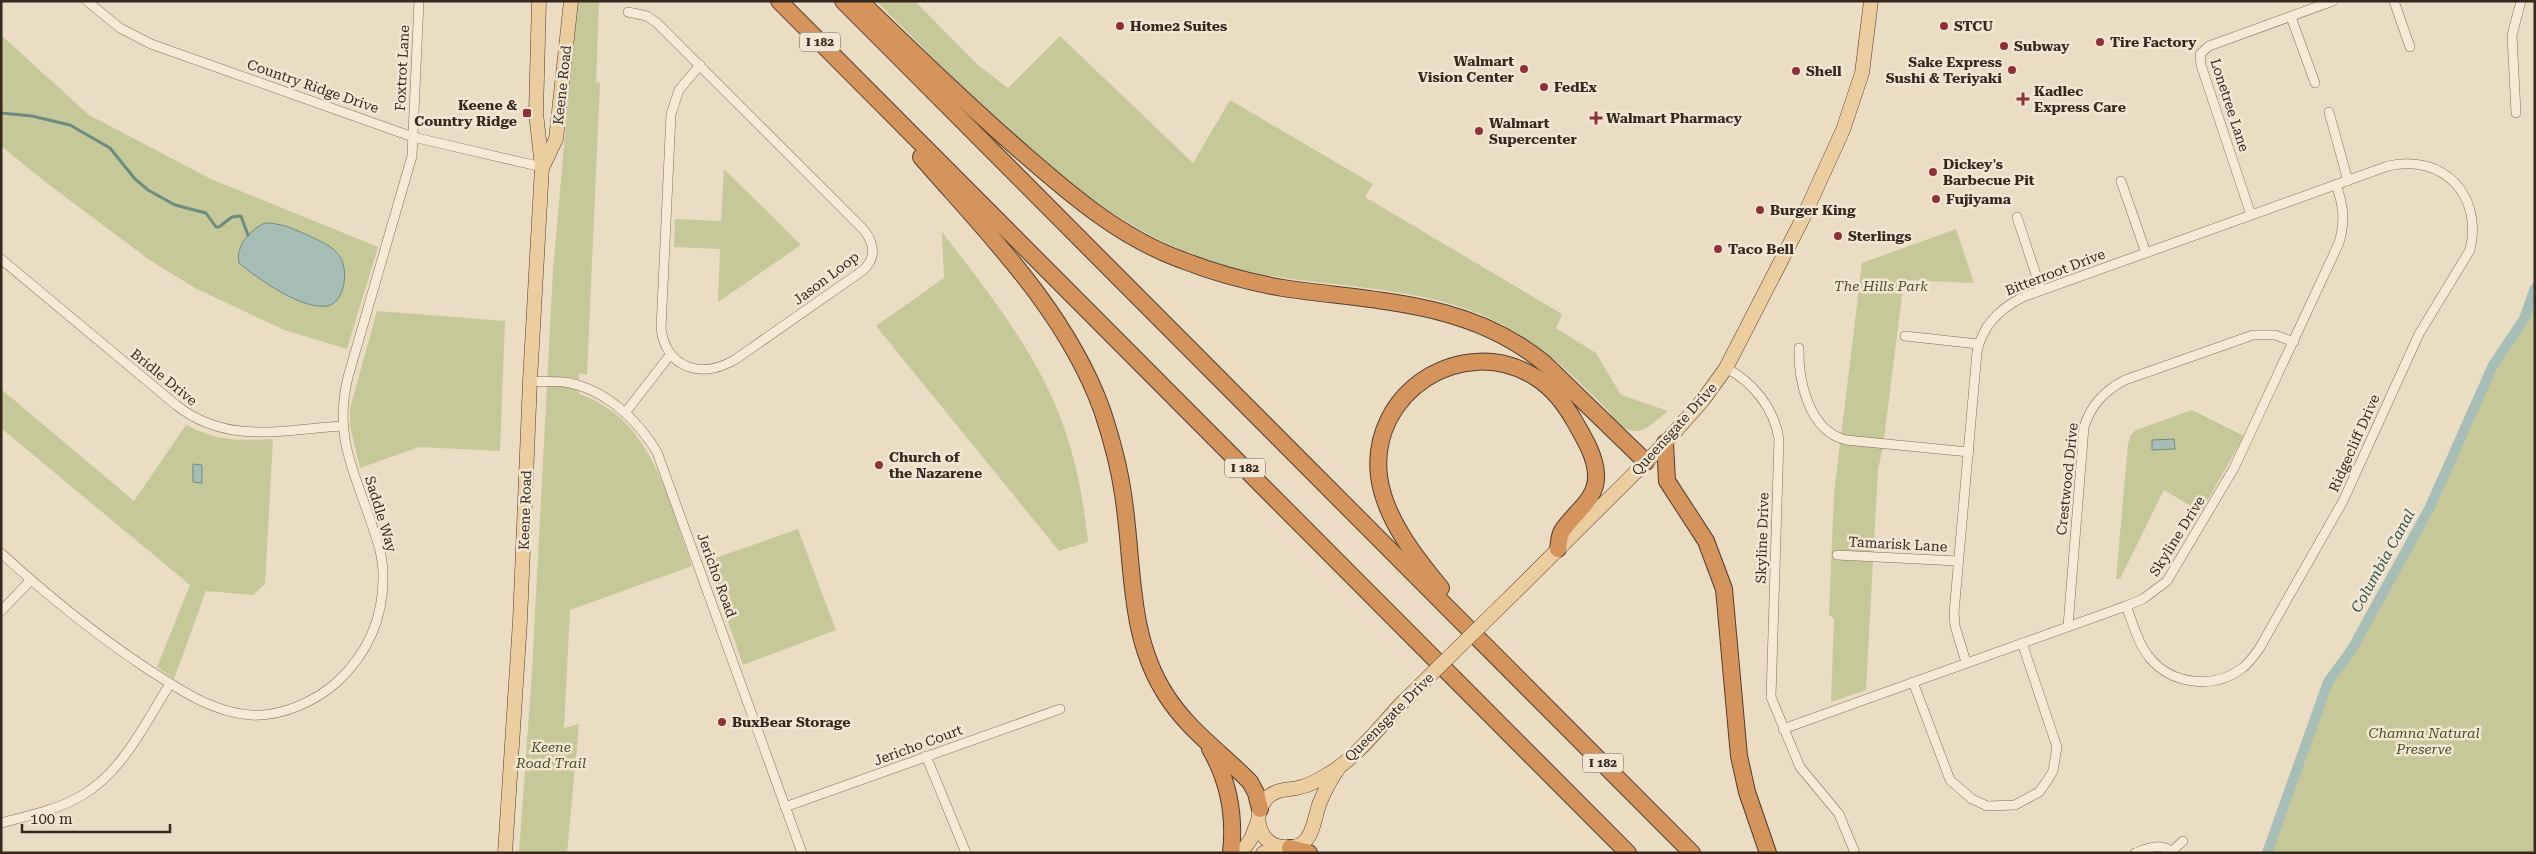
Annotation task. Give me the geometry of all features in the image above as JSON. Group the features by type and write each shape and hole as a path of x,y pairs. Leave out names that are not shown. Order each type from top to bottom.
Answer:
{"highway":[{"name":"I 182","path":"780,1 1628,853"},
{"name":"I 182","path":"843,1 1692,853"},
{"path":"860,1 973,110 1081,204 1107,221 1180,260 1239,279 1282,288 1424,307 1457,315 1490,328 1528,350 1544,363 1646,462"},
{"path":"861,83 904,138 1023,276 1059,323 1080,360 1102,410 1117,462 1123,494 1134,604 1142,642 1152,671 1167,697 1205,740 1250,782 1256,793 1259,815"},
{"path":"1514,673 1434,580 1399,528 1383,494 1379,460 1385,426 1397,404 1414,385 1444,368 1460,363 1486,361 1525,372 1544,383 1559,398 1587,442 1596,474 1592,493 1561,532 1558,549"},
{"path":"1665,443 1668,481 1706,541 1724,589 1739,756 1747,792 1768,853"},
{"path":"1205,740 1224,776 1229,795 1233,837 1231,853"},
{"path":"1286,848 1309,853"}],"main road":[{"name":"Keene Road","path":"505,853 520,621 530,381 542,167 536,113 539,1"},
{"name":"Keene Road","path":"542,167 556,139 571,1"},
{"name":"Queensgate Drive","path":"1338,769 1402,703 1665,443 1703,400 1726,368 1802,220 1843,130 1862,73 1872,1"},
{"path":"1241,853 1251,839 1259,815 1269,796 1277,791 1306,786 1338,769"},
{"path":"1263,853 1303,843 1310,837 1320,802 1338,769"},
{"path":"1259,815 1264,836 1274,845 1286,848"}],"street":[{"name":"Country Ridge Drive","path":"87,1 120,28 151,44 413,137 542,167"},
{"name":"Foxtrot Lane","path":"413,137 419,1"},
{"name":"Lonetree Lane","path":"2251,215 2201,66 2200,54 2209,46 2333,1"},
{"path":"2394,1 2410,47"},
{"path":"2516,113 2512,34 2521,1"},
{"name":"Jason Loop","path":"628,12 647,16 657,22 864,230 874,246 872,261 862,271 726,365 707,370 688,367 670,355"},
{"path":"2291,17 2315,83"},
{"path":"625,413 670,355 665,348 660,329 671,114 679,90 700,65"},
{"path":"2329,112 2348,181"},
{"name":"Saddle Way","path":"1,554 86,628 189,696 215,707 239,714 265,714 300,705 324,692 342,677 359,657 372,635 380,611 383,572 380,549 346,450 342,426 344,393 412,156 413,137"},
{"name":"Ridgecliff Drive","path":"2126,606 2148,656 2166,672 2197,682 2208,682 2232,675 2243,668 2259,649 2334,518 2412,347 2464,264 2473,238 2473,222 2465,197 2451,180 2434,168 2417,163 2403,162 2348,181"},
{"path":"2121,181 2146,253"},
{"name":"Bitterroot Drive","path":"1966,662 1955,626 1958,561 1978,344 1986,328 2004,308 2041,290 2348,181"},
{"name":"Skyline Drive","path":"1783,729 2126,606 2158,589 2174,571 2244,449 2294,342 2343,229 2342,204 2336,185"},
{"path":"2017,217 2041,290"},
{"name":"Bridle Drive","path":"1,259 176,405 200,421 220,429 247,432 342,426"},
{"name":"Crestwood Drive","path":"2068,626 2084,427 2098,400 2106,392 2125,380 2252,335 2275,335 2294,342"},
{"path":"1905,336 1978,344"},
{"path":"1799,348 1799,375 1802,387 1816,418 1832,436 1846,440 1969,452"},
{"name":"Skyline Drive","path":"1726,368 1742,377 1753,388 1773,418 1778,434 1779,463 1770,687 1774,705 1800,768 1842,818 1855,853"},
{"name":"Jericho Road","path":"530,381 564,382 583,387 610,401 625,413 648,438 664,467 802,853"},
{"name":"Tamarisk Lane","path":"1836,555 1958,561"},
{"path":"1,611 30,580"},
{"path":"1913,682 1950,780 1960,791 1986,806 2015,805 2039,792 2047,781 2053,771 2057,747 2022,643"},
{"path":"1,823 71,801 101,782 119,763 170,684"},
{"name":"Jericho Court","path":"785,806 1060,708"},
{"path":"926,756 966,853"},
{"path":"2136,853 2158,846 2165,847 2173,852 2183,841"}],"green space":[{"name":"Keene Road Trail","path":"577,1 599,1 596,82 600,83 587,375 579,373 579,394 604,406 624,422 641,442 665,489 692,566 570,610 564,728 579,724 567,853 519,853 532,672 553,270"},
{"path":"876,1 915,1 978,65 1008,88 1060,36 1193,163 1230,100 1373,184 1365,197 1562,314 1556,328 1596,353 1621,395 1668,411 1641,430 1632,431 1623,427 1568,372 1540,348 1509,328 1462,307 1396,292 1296,280 1263,274 1230,267 1178,249 1129,223 1083,192 1038,157 995,119"},
{"path":"1,35 89,115 211,179 378,247 347,349 284,330 197,289 151,261 48,184 1,146"},
{"path":"724,169 801,245 718,302 720,249 674,247 675,219 721,221"},
{"name":"The Hills Park","path":"1956,229 1974,283 1904,280 1883,447 1878,469 1866,690 1831,702 1834,619 1829,615 1834,494 1862,263"},
{"path":"942,232 1013,328 1029,353 1056,406 1066,433 1077,474 1088,542 1059,551 876,326 944,278"},
{"name":"Chamna Natural Preserve","path":"2535,288 2535,853 2267,853 2328,682 2352,649 2429,509 2493,365 2524,319"},
{"path":"377,311 505,321 500,451 419,447 360,468 350,426 350,408"},
{"path":"1,389 134,501 186,425 208,434 228,439 273,439 265,584 253,595 206,591 174,679 157,667 190,585 1,428"},
{"path":"2192,410 2244,436 2201,512 2164,490 2120,579 2116,579 2128,444 2131,435 2136,430"},
{"path":"798,529 836,630 743,665 707,561"}],"shaded area":[{"path":"265,223 281,225 295,230 324,243 337,253 343,263 345,277 341,293 333,304 317,306 293,298 269,285 239,263 239,250 245,239 254,229"},
{"path":"2174,439 2175,449 2152,450 2152,440"},
{"path":"193,464 202,465 202,483 193,482"}],"waterway":[{"path":"1,113 32,116 70,125 110,148 135,179 148,190 175,205 206,213 216,227 219,227 232,217 241,216 248,235"},
{"name":"Columbia Canal","path":"2267,853 2328,682 2352,649 2429,509 2493,365 2524,319 2535,288"}],"place":[{"name":"Home2 Suites","path":"1120,26"},
{"name":"STCU","path":"1944,26"},
{"name":"Tire Factory","path":"2100,42"},
{"name":"Subway","path":"2004,46"},
{"name":"Walmart Vision Center","path":"1524,69"},
{"name":"Sake Express Sushi & Teriyaki","path":"2012,70"},
{"name":"Shell","path":"1796,71"},
{"name":"FedEx","path":"1544,87"},
{"name":"Kadlec Express Care","path":"2023,99"},
{"name":"Keene & Country Ridge","path":"527,113"},
{"name":"Walmart Pharmacy","path":"1596,118"},
{"name":"Walmart Supercenter","path":"1479,131"},
{"name":"Dickey's Barbecue Pit","path":"1933,172"},
{"name":"Fujiyama","path":"1936,199"},
{"name":"Burger King","path":"1760,210"},
{"name":"Sterlings","path":"1838,236"},
{"name":"Taco Bell","path":"1718,249"},
{"name":"Church of the Nazarene","path":"879,465"},
{"name":"BuxBear Storage","path":"722,722"}]}
